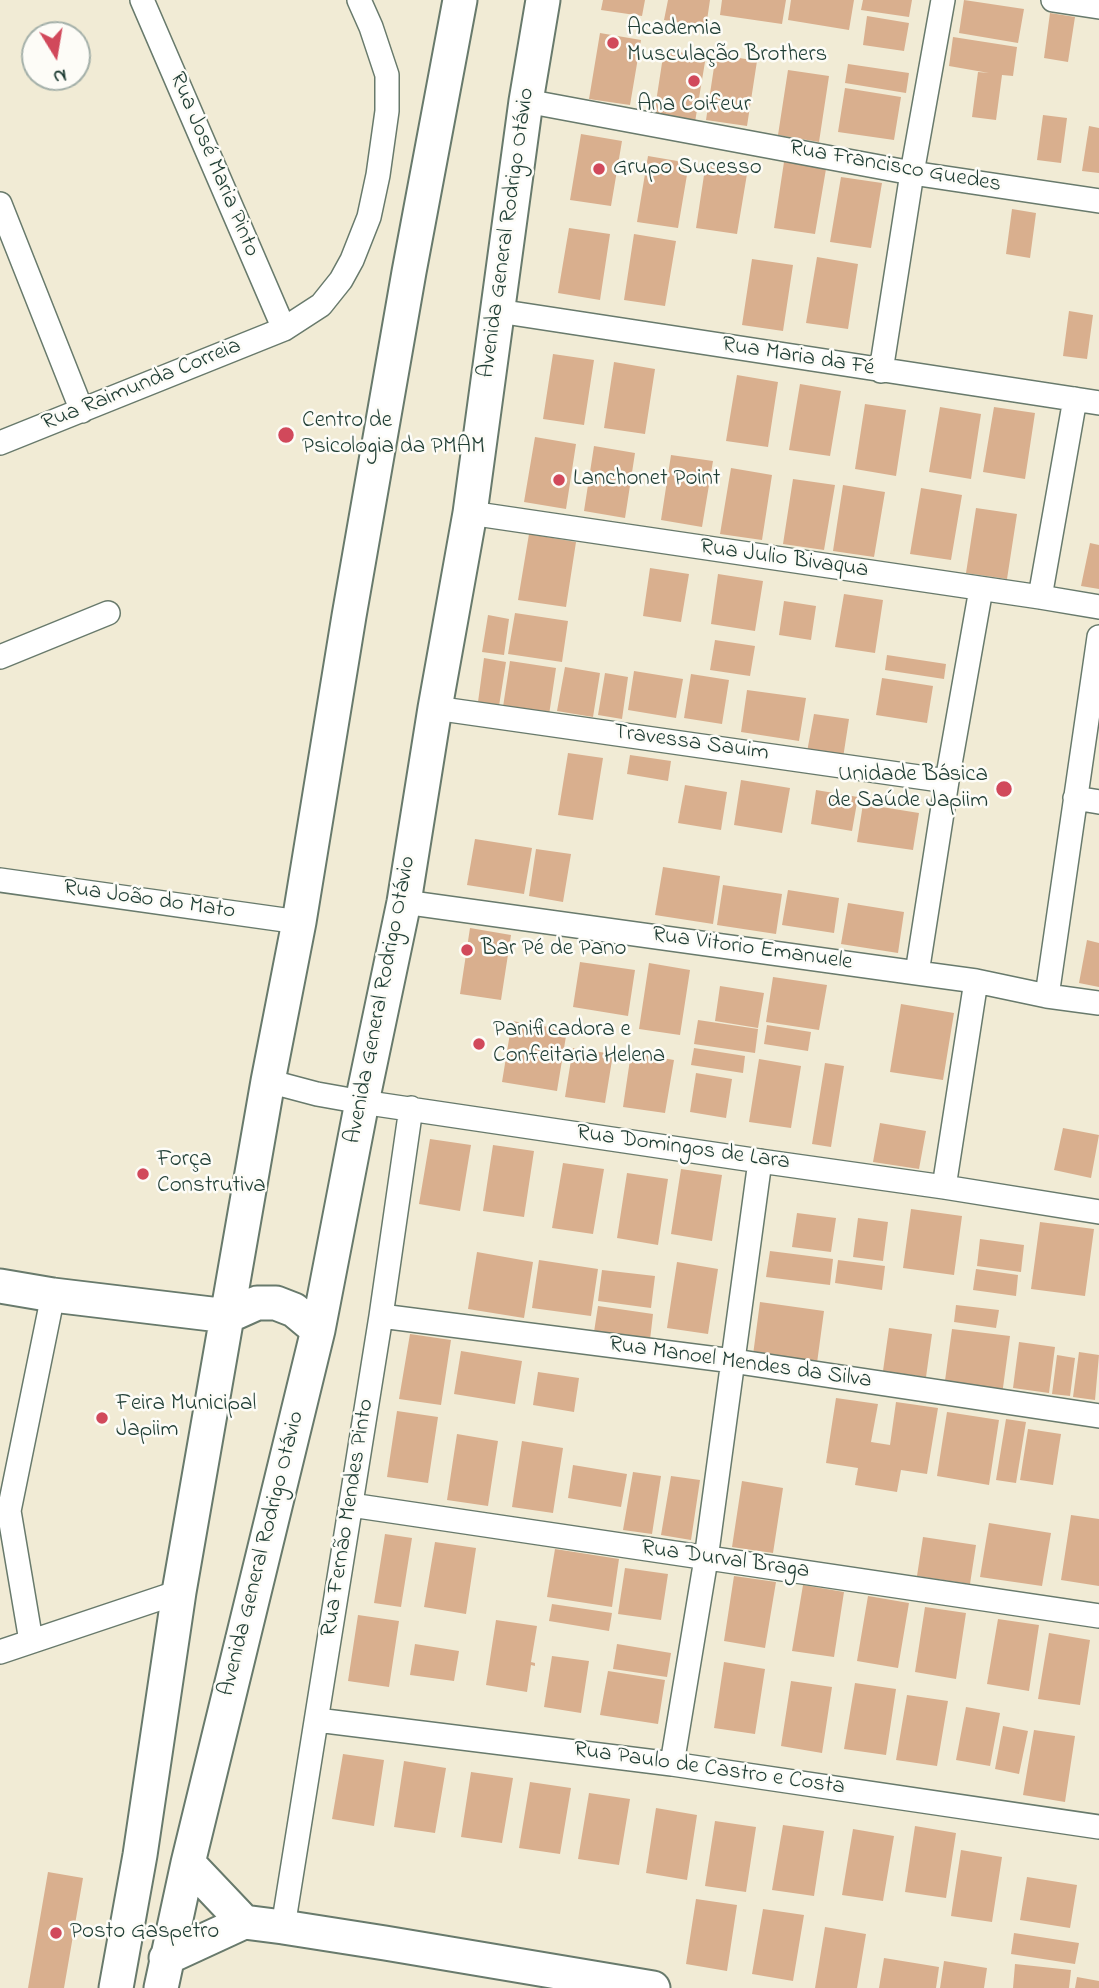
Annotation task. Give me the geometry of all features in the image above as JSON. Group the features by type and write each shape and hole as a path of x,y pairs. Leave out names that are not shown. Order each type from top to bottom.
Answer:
{"main road":[{"path":"116,1988 140,1855 179,1592 268,1082 299,922 400,327 460,0"},
{"name":"Avenida General Rodrigo Otávio","path":"164,1973 188,1863 318,1330 404,902 470,513 526,101 543,0"},
{"path":"0,1286 228,1316 257,1303 276,1303 294,1310 318,1330"},
{"path":"188,1863 244,1922 653,1988"},
{"path":"164,1973 244,1922"}],"street":[{"name":"Rua José Maria Pinto","path":"142,0 284,329"},
{"name":"Rua Raimunda Correia","path":"0,443 284,329 321,305 341,281 369,217 387,111 387,75 359,0"},
{"path":"881,371 943,0"},
{"path":"1053,0 1099,7"},
{"name":"Rua Francisco Guedes","path":"526,101 912,173 1099,201"},
{"path":"0,204 82,411"},
{"name":"Rua Maria da Fé","path":"498,311 1099,403"},
{"path":"1040,597 1075,399"},
{"name":"Rua Julio Bivaqua","path":"470,513 1099,607"},
{"path":"917,972 981,589"},
{"path":"0,657 108,613"},
{"path":"1046,996 1099,637"},
{"name":"Travessa Sauim","path":"435,708 947,781"},
{"path":"1075,798 1099,802"},
{"name":"Rua João do Mato","path":"0,880 299,922"},
{"name":"Rua Vitorio Emanuele","path":"404,902 917,972 1099,1003"},
{"path":"944,1186 976,981"},
{"name":"Rua Domingos de Lara","path":"268,1082 362,1102 944,1186 1099,1212"},
{"name":"Rua Fernão Mendes Pinto","path":"284,1927 381,1316 411,1108"},
{"path":"672,1763 706,1559 760,1161"},
{"path":"31,1641 5,1510 53,1295"},
{"name":"Rua Manoel Mendes da Silva","path":"381,1316 733,1361 1099,1416"},
{"name":"Rua Durval Braga","path":"351,1505 1099,1616"},
{"path":"0,1652 179,1592"},
{"name":"Rua Paulo de Castro e Costa","path":"317,1720 672,1763 1099,1827"}],"building":[{"path":"603,0 645,0 642,16 601,10"},
{"path":"668,0 710,0 706,27 664,20"},
{"path":"722,0 786,0 782,24 720,15"},
{"path":"791,0 854,0 849,30 788,20"},
{"path":"863,0 912,0 909,17 861,10"},
{"path":"964,0 1024,9 1018,43 959,33"},
{"path":"1050,13 1075,17 1068,62 1044,58"},
{"path":"867,16 909,23 904,51 863,45"},
{"path":"600,33 641,40 630,105 589,99"},
{"path":"953,37 1017,47 1013,76 1002,75 996,120 972,117 978,72 989,73 949,66"},
{"path":"664,50 706,56 695,122 654,115"},
{"path":"716,54 757,61 747,126 706,120"},
{"path":"848,64 909,73 906,93 845,83"},
{"path":"788,70 829,76 819,142 778,135"},
{"path":"845,88 901,97 894,140 838,132"},
{"path":"1043,115 1067,118 1061,163 1037,160"},
{"path":"1089,126 1099,128 1099,173 1082,171"},
{"path":"581,134 622,141 611,206 570,200"},
{"path":"648,156 689,163 678,228 637,222"},
{"path":"706,162 748,168 737,234 696,228"},
{"path":"784,162 826,169 815,234 774,228"},
{"path":"841,177 882,183 871,248 830,242"},
{"path":"1012,209 1036,213 1030,258 1006,254"},
{"path":"569,228 610,234 600,300 558,293"},
{"path":"634,234 676,241 665,306 624,300"},
{"path":"817,257 858,264 848,329 806,323"},
{"path":"752,259 793,265 783,331 742,325"},
{"path":"1069,311 1093,315 1087,359 1063,356"},
{"path":"553,354 594,360 584,425 543,419"},
{"path":"614,362 655,369 645,434 604,428"},
{"path":"737,375 778,382 768,447 726,441"},
{"path":"800,384 841,391 830,456 789,450"},
{"path":"865,404 906,410 896,476 855,469"},
{"path":"940,407 981,414 971,479 929,472"},
{"path":"994,407 1035,413 1025,479 983,472"},
{"path":"535,437 576,444 566,509 524,502"},
{"path":"594,446 635,453 625,518 584,511"},
{"path":"671,455 713,461 702,527 661,520"},
{"path":"731,468 772,475 762,540 720,534"},
{"path":"793,479 835,485 824,550 783,544"},
{"path":"843,485 885,492 874,557 833,551"},
{"path":"921,488 962,495 951,560 910,554"},
{"path":"976,508 1017,514 1007,579 966,573"},
{"path":"529,534 576,542 566,607 518,600"},
{"path":"1090,543 1099,545 1099,589 1081,586"},
{"path":"650,568 689,574 681,622 643,616"},
{"path":"718,574 763,581 755,631 711,624"},
{"path":"844,594 883,600 875,653 835,647"},
{"path":"784,601 816,606 811,640 779,635"},
{"path":"515,613 568,621 562,662 508,654"},
{"path":"488,615 509,619 504,655 482,652"},
{"path":"715,640 755,646 750,676 710,670"},
{"path":"887,655 946,664 944,679 885,670"},
{"path":"484,658 506,662 499,706 478,702"},
{"path":"510,661 556,668 549,715 503,707"},
{"path":"565,667 600,673 593,717 557,711"},
{"path":"634,671 683,679 676,718 628,710"},
{"path":"605,673 628,677 622,719 598,715"},
{"path":"691,674 729,680 722,724 684,718"},
{"path":"882,678 933,686 927,723 876,715"},
{"path":"747,690 806,698 799,741 741,732"},
{"path":"814,714 849,719 843,758 807,752"},
{"path":"568,753 603,758 593,820 558,815"},
{"path":"630,755 671,761 668,781 627,774"},
{"path":"741,780 790,788 782,833 734,825"},
{"path":"685,785 727,792 721,830 678,823"},
{"path":"816,790 858,797 852,831 811,824"},
{"path":"863,804 919,813 913,850 857,842"},
{"path":"475,839 532,848 524,894 467,885"},
{"path":"536,849 571,854 563,902 529,896"},
{"path":"663,867 720,876 713,924 655,915"},
{"path":"723,885 782,894 776,934 717,925"},
{"path":"788,890 839,898 834,933 782,925"},
{"path":"848,903 904,912 898,953 841,944"},
{"path":"470,928 511,935 501,1000 460,994"},
{"path":"1087,940 1099,943 1099,987 1079,983"},
{"path":"580,962 635,970 628,1016 573,1007"},
{"path":"649,963 690,970 680,1035 639,1029"},
{"path":"773,977 827,985 819,1030 766,1022"},
{"path":"720,986 764,993 758,1028 715,1021"},
{"path":"901,1004 954,1013 943,1080 890,1072"},
{"path":"698,1020 758,1029 755,1053 694,1044"},
{"path":"512,1021 567,1030 557,1091 502,1082"},
{"path":"767,1025 811,1032 808,1051 764,1044"},
{"path":"573,1048 613,1054 605,1103 565,1097"},
{"path":"694,1048 745,1056 743,1073 691,1065"},
{"path":"631,1053 674,1060 665,1113 623,1107"},
{"path":"759,1059 801,1066 791,1128 749,1122"},
{"path":"825,1063 844,1066 831,1147 812,1144"},
{"path":"696,1073 732,1079 726,1118 690,1112"},
{"path":"880,1123 926,1131 919,1169 873,1162"},
{"path":"1063,1128 1099,1135 1091,1178 1054,1170"},
{"path":"430,1139 471,1145 460,1211 419,1204"},
{"path":"493,1145 534,1151 524,1217 483,1211"},
{"path":"563,1163 604,1169 593,1234 552,1228"},
{"path":"681,1169 722,1175 712,1241 671,1234"},
{"path":"627,1173 668,1179 658,1245 617,1238"},
{"path":"911,1209 962,1216 954,1275 903,1268"},
{"path":"797,1213 836,1218 831,1252 792,1247"},
{"path":"858,1218 888,1222 883,1261 853,1257"},
{"path":"1040,1222 1094,1229 1085,1296 1031,1289"},
{"path":"980,1239 1024,1245 1021,1272 977,1266"},
{"path":"770,1251 833,1259 830,1285 766,1277"},
{"path":"477,1252 533,1262 524,1318 468,1309"},
{"path":"539,1260 598,1269 591,1316 532,1308"},
{"path":"838,1260 885,1266 882,1290 835,1283"},
{"path":"677,1262 718,1269 708,1334 667,1328"},
{"path":"976,1269 1018,1275 1016,1296 973,1290"},
{"path":"602,1270 655,1276 651,1308 598,1301"},
{"path":"760,1302 824,1311 817,1363 753,1355"},
{"path":"956,1305 999,1310 996,1328 954,1322"},
{"path":"598,1306 653,1314 650,1340 594,1332"},
{"path":"889,1328 932,1334 926,1377 883,1371"},
{"path":"952,1329 1010,1336 1002,1395 944,1388"},
{"path":"410,1334 451,1340 441,1405 399,1399"},
{"path":"1019,1342 1055,1347 1049,1393 1013,1388"},
{"path":"461,1351 522,1361 515,1404 454,1394"},
{"path":"1079,1352 1099,1355 1095,1400 1073,1397"},
{"path":"1057,1355 1075,1358 1070,1396 1052,1394"},
{"path":"538,1372 579,1378 574,1412 533,1405"},
{"path":"836,1398 878,1404 871,1442 890,1445 896,1402 938,1408 927,1474 901,1470 897,1492 855,1485 858,1468 826,1463"},
{"path":"397,1411 438,1417 428,1483 387,1477"},
{"path":"947,1412 999,1420 989,1485 937,1476"},
{"path":"1006,1419 1026,1422 1016,1483 996,1480"},
{"path":"1028,1429 1061,1434 1053,1485 1020,1480"},
{"path":"457,1434 498,1441 488,1506 447,1500"},
{"path":"522,1441 563,1448 553,1513 512,1507"},
{"path":"573,1465 627,1474 621,1507 568,1498"},
{"path":"633,1472 661,1476 652,1534 623,1530"},
{"path":"671,1476 700,1480 691,1540 661,1535"},
{"path":"742,1481 783,1488 773,1553 732,1547"},
{"path":"1071,1515 1099,1519 1099,1586 1061,1580"},
{"path":"989,1523 1051,1533 1042,1586 980,1577"},
{"path":"385,1534 412,1538 401,1607 374,1603"},
{"path":"923,1537 976,1545 970,1584 917,1576"},
{"path":"435,1542 476,1548 466,1614 424,1607"},
{"path":"555,1549 619,1559 612,1607 547,1597"},
{"path":"625,1568 668,1574 661,1620 618,1614"},
{"path":"734,1576 776,1582 765,1648 724,1641"},
{"path":"803,1585 844,1592 834,1657 792,1651"},
{"path":"868,1596 909,1603 898,1668 857,1661"},
{"path":"552,1604 612,1613 609,1631 549,1621"},
{"path":"925,1607 966,1613 956,1679 915,1672"},
{"path":"358,1615 399,1621 389,1687 348,1681"},
{"path":"998,1619 1039,1625 1029,1691 987,1684"},
{"path":"496,1620 537,1626 531,1662 535,1663 535,1666 531,1665 527,1692 486,1685"},
{"path":"1049,1633 1090,1640 1080,1705 1038,1699"},
{"path":"415,1644 459,1651 454,1681 410,1675"},
{"path":"617,1644 671,1653 667,1677 613,1669"},
{"path":"552,1656 589,1661 581,1713 544,1707"},
{"path":"724,1662 765,1669 755,1734 714,1728"},
{"path":"608,1671 665,1680 658,1724 600,1715"},
{"path":"791,1681 832,1687 822,1753 781,1746"},
{"path":"855,1683 896,1689 886,1755 844,1749"},
{"path":"907,1695 948,1701 937,1766 896,1760"},
{"path":"966,1707 1000,1713 990,1766 956,1760"},
{"path":"1003,1726 1028,1731 1019,1774 995,1769"},
{"path":"1034,1730 1075,1736 1065,1802 1023,1795"},
{"path":"343,1754 384,1760 374,1826 332,1819"},
{"path":"404,1761 446,1768 435,1833 394,1827"},
{"path":"471,1772 513,1778 502,1843 461,1837"},
{"path":"530,1782 571,1788 560,1854 519,1848"},
{"path":"589,1793 630,1799 619,1865 578,1859"},
{"path":"656,1808 697,1815 687,1880 646,1873"},
{"path":"715,1821 756,1827 746,1892 705,1886"},
{"path":"783,1825 824,1831 814,1896 772,1890"},
{"path":"915,1826 956,1833 946,1898 905,1892"},
{"path":"853,1829 894,1836 883,1901 842,1895"},
{"path":"961,1850 1002,1857 992,1922 951,1916"},
{"name":"Posto Gaspetro","path":"48,1872 83,1878 64,1988 28,1988"},
{"path":"1027,1877 1077,1885 1070,1928 1020,1920"},
{"path":"696,1899 737,1905 727,1971 686,1964"},
{"path":"763,1909 804,1915 793,1981 752,1974"},
{"path":"825,1927 866,1934 857,1988 815,1988"},
{"path":"1014,1933 1079,1943 1075,1964 1011,1954"},
{"path":"884,1958 939,1967 936,1988 879,1988"},
{"path":"944,1961 987,1968 984,1988 940,1988"},
{"path":"1015,1964 1071,1970 1069,1988 1013,1988"},
{"path":"1077,1977 1099,1981 1099,1988 1075,1988"}],"place":[{"name":"Academia Musculação Brothers","path":"613,43"},
{"name":"Ana Coifeur","path":"694,81"},
{"name":"Grupo Sucesso","path":"599,169"},
{"name":"Centro de Psicologia da PMAM","path":"286,435"},
{"name":"Lanchonet Point","path":"559,480"},
{"name":"Unidade Básica de Saúde Japiim","path":"1004,789"},
{"name":"Bar Pé de Pano","path":"467,950"},
{"name":"Panificadora e Confeitaria Helena","path":"479,1044"},
{"name":"Força Construtiva","path":"143,1174"},
{"name":"Feira Municipal Japiim","path":"102,1418"},
{"name":"Posto Gaspetro","path":"56,1933"}]}
